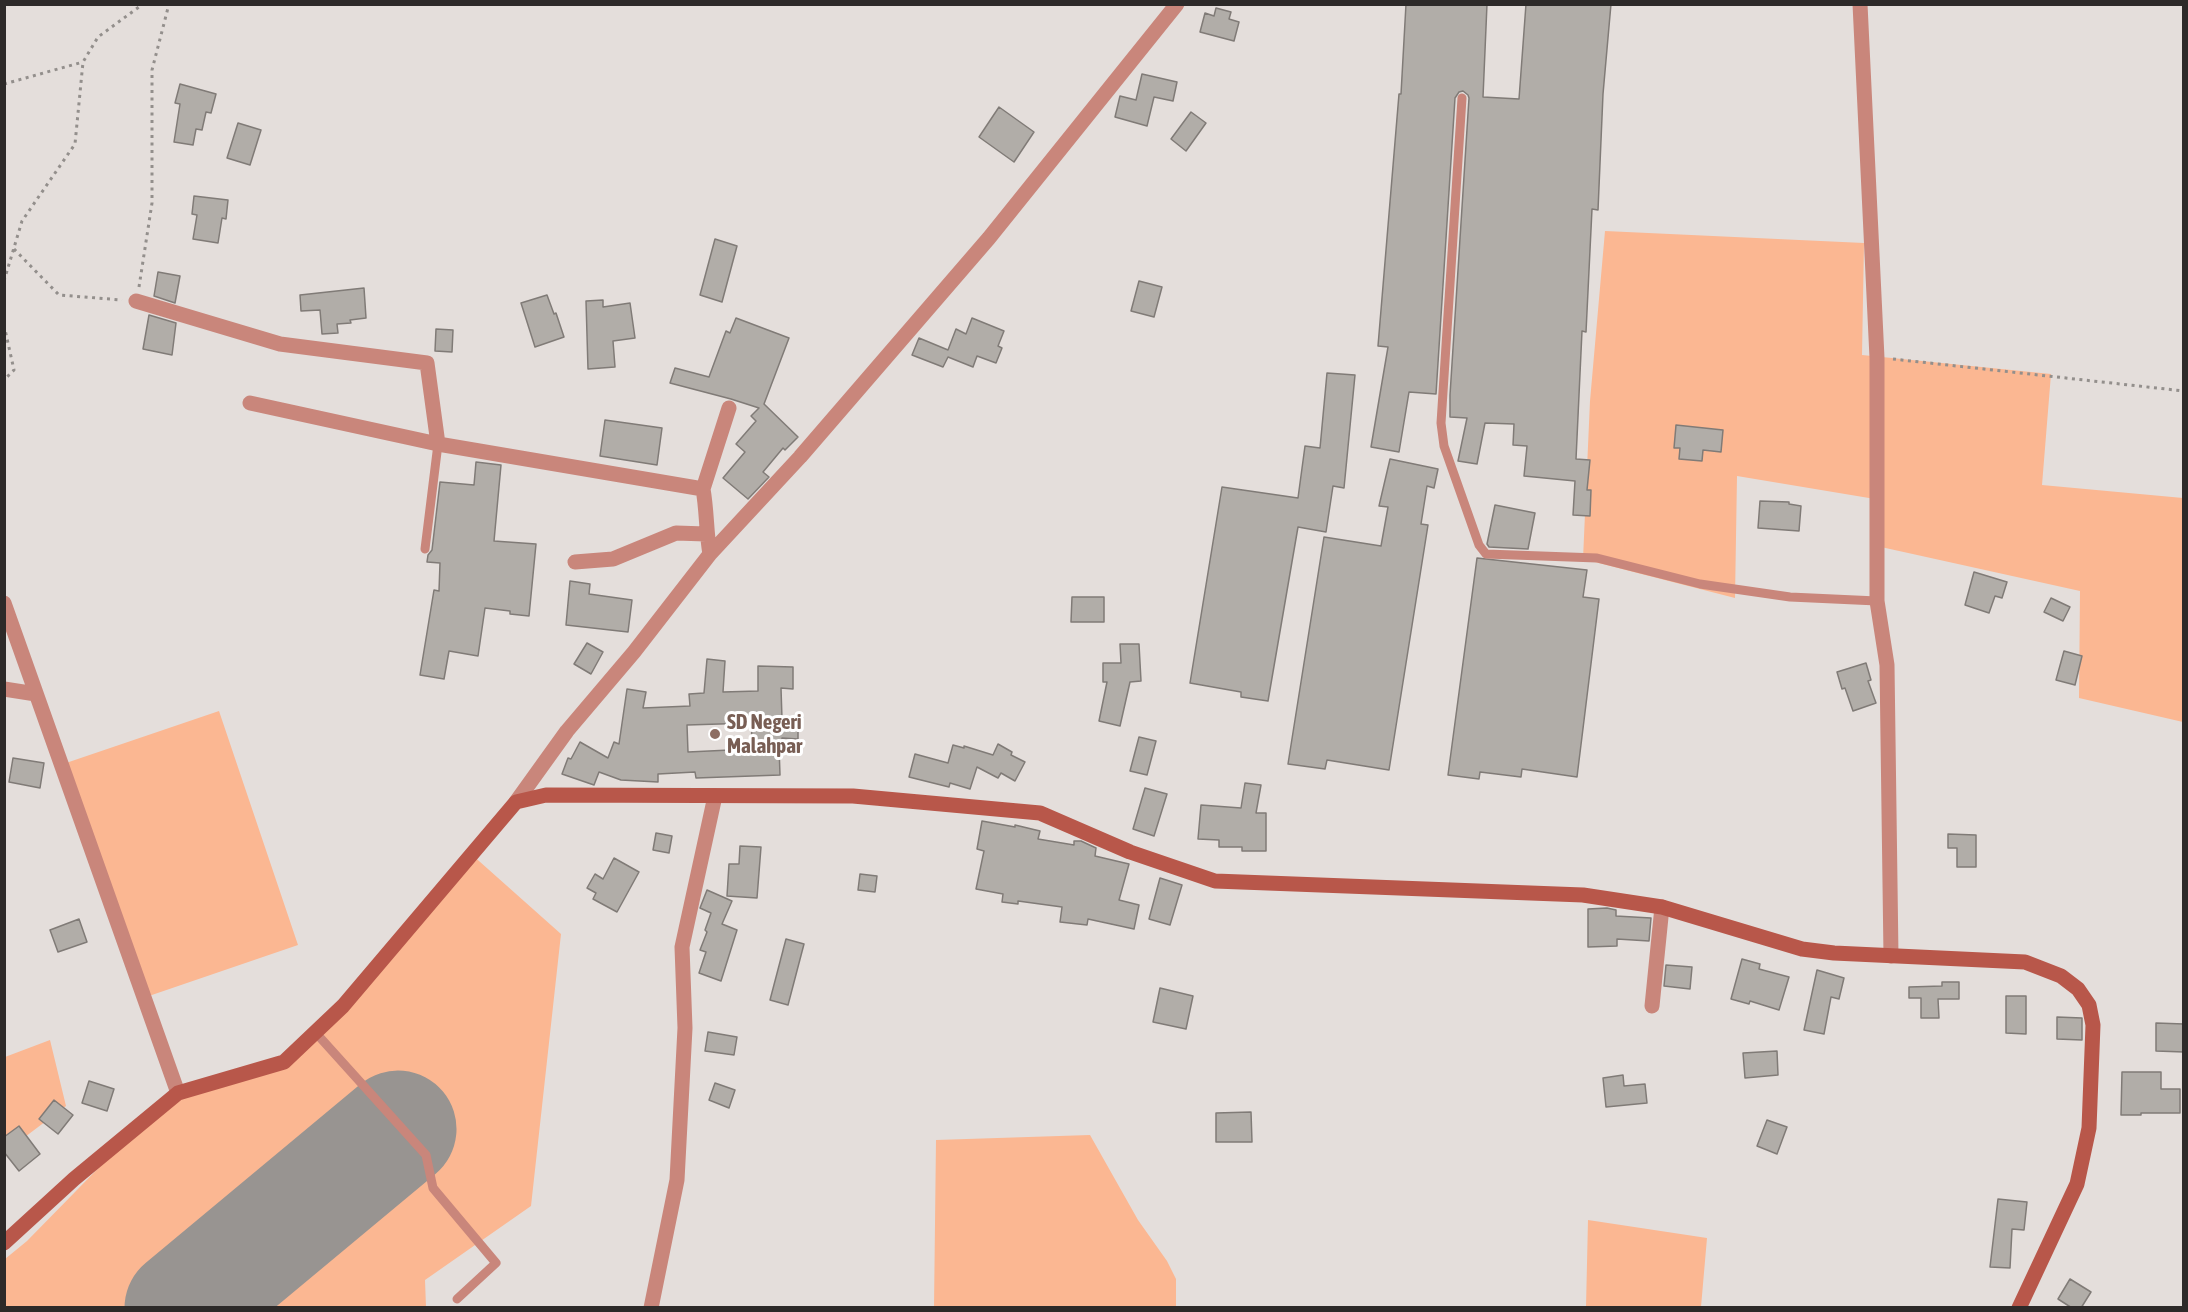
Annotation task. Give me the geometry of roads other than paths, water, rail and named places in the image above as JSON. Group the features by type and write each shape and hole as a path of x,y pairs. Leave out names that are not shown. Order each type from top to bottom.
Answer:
{"street":[{"path":"4,1243 74,1179 178,1094 284,1062 343,1006 516,802 567,731 634,652 710,554 800,457 989,238 1177,4"},
{"path":"1860,4 1877,358 1877,601 1887,665 1891,956"},
{"path":"136,301 280,344 427,363 438,444"},
{"path":"250,403 438,444 703,489"},
{"path":"710,554 706,534 707,513 703,489 729,408"},
{"path":"575,562 613,559 676,533 706,534"},
{"path":"4,603 178,1094"},
{"path":"4,688 36,694"},
{"path":"516,802 546,795 853,796 1040,813 1130,852 1215,881 1583,895 1662,907 1802,949 1891,956 2025,962 2061,976 2078,989 2089,1005 2093,1025 2089,1128 2077,1184 2019,1308"},
{"path":"651,1308 678,1180 685,1028 682,947 715,796"},
{"path":"1652,1006 1662,907"}],"lane":[{"path":"1462,98 1441,423 1444,446 1479,545 1486,554 1597,558 1700,584 1790,597 1877,601"},
{"path":"425,549 438,444"},
{"path":"316,1033 426,1155 434,1188 495,1263 457,1299"}],"place":[{"name":"SD Negeri Malahpar","path":"715,734"}]}
